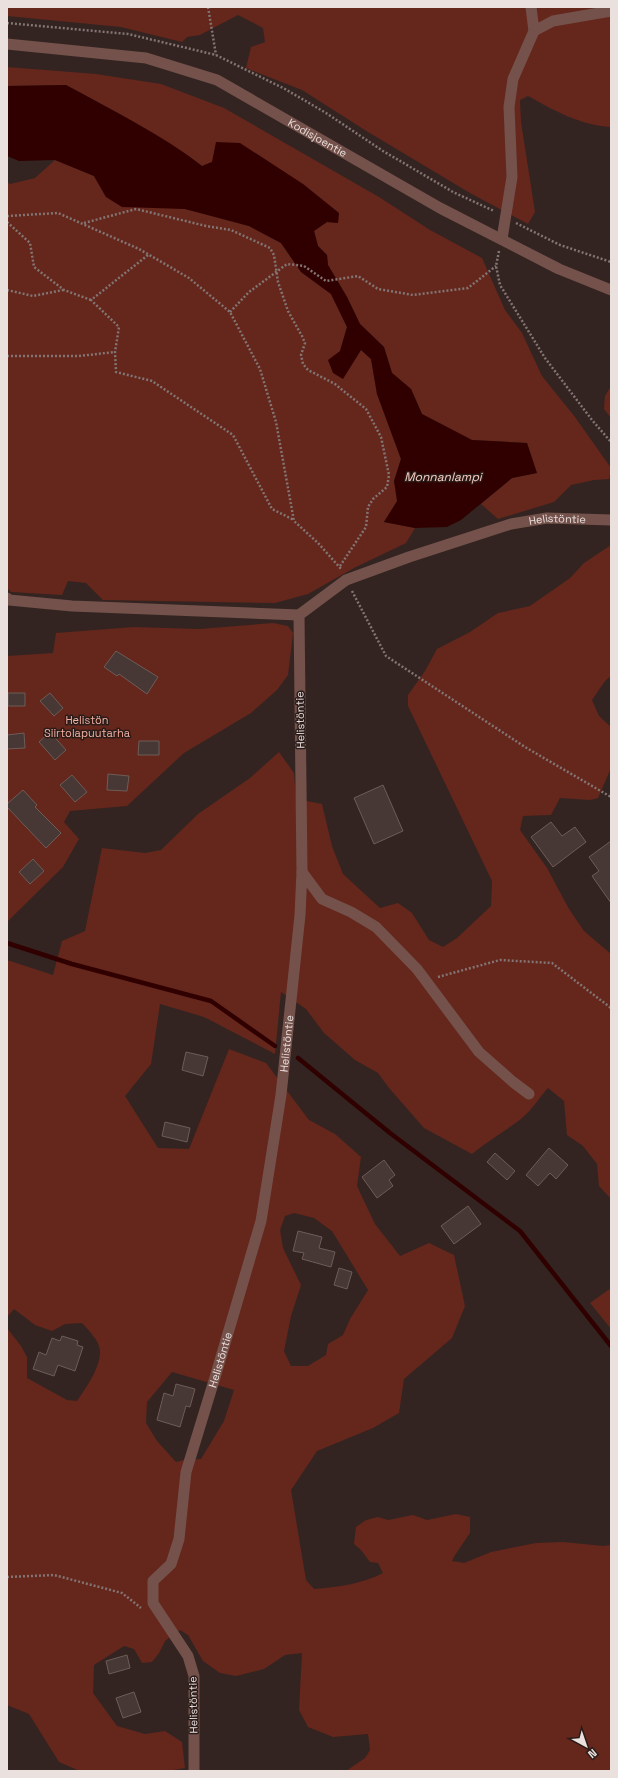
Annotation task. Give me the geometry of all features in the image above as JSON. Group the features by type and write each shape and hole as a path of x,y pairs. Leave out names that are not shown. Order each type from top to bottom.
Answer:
{"street":[{"path":"502,239 512,176 509,107 513,79 534,31 531,7"},
{"path":"534,31 553,21 611,11"},
{"name":"Kodisjoentie","path":"7,44 146,58 217,80 440,208 559,268 611,290"},
{"name":"Helistöntie","path":"194,1771 194,1676 188,1656 153,1603 153,1581 171,1564 179,1539 186,1472 261,1222 281,1095 300,915 302,872 300,615 346,580 511,524 547,518 611,520"},
{"path":"8,599 72,606 300,615"},
{"path":"302,872 322,899 351,912 376,927 417,969 479,1052 512,1082 529,1094"}],"path":[{"path":"208,7 216,56"},
{"path":"7,23 128,34 216,56 285,89 326,113 383,151 453,192 560,245 611,262"},
{"path":"82,224 136,209 206,226 231,230 270,248 274,255 278,282 288,311 305,343 301,355 303,364 308,370 335,384 366,409 381,437 389,475 387,487 373,499 368,507 366,527 340,566"},
{"path":"7,216 58,213 139,249 189,278 230,312 260,369 276,422 294,521"},
{"path":"7,222 30,243 34,267 64,290 91,300 119,327 115,352 116,372 152,381 232,435 272,510 294,521 340,566 386,656 525,747 611,797"},
{"path":"502,239 496,266 500,285 545,358 592,420 611,442"},
{"path":"91,300 148,255"},
{"path":"230,312 249,292 287,264 304,266 326,281 358,276 378,289 412,295 468,288 496,266"},
{"path":"7,290 34,296 64,290"},
{"path":"7,356 79,356 115,352"},
{"path":"425,980 500,960 552,962 611,1008"},
{"path":"7,1577 54,1575 122,1593 146,1612"}],"green space":[{"path":"7,7 611,7 611,127 600,126 578,120 558,112 528,96 520,100 521,122 535,212 528,224 470,193 368,132 302,90 246,68 251,47 265,42 263,28 238,15 200,35 187,37 182,42 121,27 7,16"},
{"path":"7,67 96,74 161,84 224,108 379,197 430,230 482,258 505,310 522,333 542,376 575,417 611,468 609,479 594,480 571,485 554,502 498,519 481,504 512,478 537,473 527,443 472,440 422,414 411,389 392,373 384,347 360,324 347,297 328,265 327,255 318,246 314,231 327,222 338,223 338,213 303,184 212,162 202,166 130,120 66,85 7,86"},
{"path":"55,160 94,176 106,197 155,207 185,209 249,226 281,243 301,272 331,294 347,327 340,351 354,360 361,350 371,359 377,394 401,459 394,481 398,501 384,522 415,528 406,543 354,568 308,594 275,603 103,600 86,583 68,581 62,595 11,592 7,588 7,182 10,184 35,178"},
{"path":"611,386 611,418 604,409 605,396"},
{"path":"611,545 611,676 605,681 592,700 599,716 611,727 611,768 598,798 590,800 560,798 551,815 523,816 520,830 547,868 569,909 584,931 611,954 611,1199 599,1186 597,1164 583,1146 567,1135 564,1101 548,1088 521,1119 472,1154 424,1128 378,1073 355,1060 324,1033 306,1009 281,992 275,1054 204,1017 160,1004 151,1064 125,1096 158,1148 189,1149 229,1049 266,1063 309,1120 335,1134 361,1157 357,1186 375,1224 400,1256 429,1243 454,1255 465,1306 452,1338 404,1379 399,1413 373,1428 317,1451 291,1490 306,1580 314,1589 341,1586 367,1580 383,1573 378,1563 370,1562 361,1550 354,1544 356,1527 366,1520 378,1517 388,1520 413,1515 427,1520 456,1514 470,1517 470,1533 452,1561 464,1563 491,1552 536,1543 563,1542 603,1546 611,1545 611,1771 346,1771 365,1758 370,1750 368,1734 333,1737 308,1727 299,1710 302,1653 285,1655 264,1669 236,1676 220,1673 203,1661 188,1635 180,1630 165,1641 159,1653 152,1662 142,1663 134,1649 124,1646 94,1665 93,1693 117,1726 145,1734 165,1731 182,1742 185,1768 167,1771 80,1771 59,1762 29,1714 7,1705 7,1328 21,1346 27,1357 27,1378 67,1400 77,1401 81,1396 98,1365 100,1348 91,1333 82,1323 65,1324 52,1331 35,1325 14,1309 7,1317 7,960 53,975 62,941 85,931 102,848 145,853 161,850 198,814 250,778 279,752 294,773 296,799 322,804 332,846 343,874 380,908 398,903 412,913 429,940 443,947 457,938 491,906 492,881 408,706 408,695 425,671 437,649 470,632 498,613 530,606 570,578 584,563","holes":["294,1213 314,1218 332,1231 368,1290 350,1319 343,1335 328,1344 326,1355 308,1366 291,1366 284,1351 291,1316 301,1285 283,1248 280,1230 285,1216","172,1372 234,1390 224,1421 201,1459 176,1462 157,1441 146,1423 147,1402"]},
{"name":"Helistön Siirtolapuutarha","path":"273,623 288,626 293,633 288,675 277,690 251,713 184,753 127,806 70,811 64,822 79,839 63,867 7,922 7,656 53,653 56,633 134,627 199,629"},
{"path":"611,1288 611,1329 590,1303"}],"water":[{"name":"Monnanlampi","path":"66,85 170,143 202,166 212,162 216,142 240,143 303,184 339,213 338,223 327,222 314,231 318,246 327,255 328,265 347,297 360,324 384,347 392,373 411,389 422,414 472,440 527,443 537,473 512,478 461,520 447,527 415,528 384,522 397,501 394,481 401,459 377,394 371,359 361,350 343,379 333,373 328,360 340,351 347,327 331,294 301,272 281,243 249,226 185,209 122,207 106,197 94,176 55,160 19,161 7,156 7,86"}],"building":[{"path":"116,651 158,677 147,694 119,674 117,676 104,667"},
{"path":"8,693 25,693 25,706 8,706"},
{"path":"50,693 63,708 54,716 40,701"},
{"path":"50,732 66,750 55,760 39,742"},
{"path":"24,733 25,748 7,749 7,735"},
{"path":"139,741 159,741 159,755 138,755"},
{"path":"108,774 129,776 127,791 107,790"},
{"path":"72,775 87,792 75,802 60,785"},
{"path":"383,785 403,831 374,844 354,798"},
{"path":"23,790 37,805 35,807 61,833 46,848 7,807 7,804"},
{"path":"551,822 562,836 575,827 586,842 553,867 531,837"},
{"path":"611,841 611,903 592,876 599,871 589,857"},
{"path":"33,859 44,871 30,884 19,872"},
{"path":"186,1052 208,1057 203,1076 182,1070"},
{"path":"165,1122 190,1128 187,1142 162,1136"},
{"path":"549,1148 568,1165 556,1179 550,1173 538,1186 526,1175"},
{"path":"495,1153 515,1171 507,1180 487,1162"},
{"path":"384,1160 395,1175 389,1180 393,1186 377,1198 362,1177"},
{"path":"468,1206 481,1224 454,1244 441,1226"},
{"path":"298,1231 322,1237 319,1248 335,1252 331,1267 302,1259 304,1253 293,1251"},
{"path":"339,1268 352,1272 347,1289 334,1285"},
{"path":"62,1336 78,1341 77,1345 83,1347 75,1371 58,1365 54,1376 33,1369 39,1352 46,1355 52,1338 60,1341"},
{"path":"176,1384 195,1389 190,1407 186,1406 180,1427 157,1420 164,1393 173,1396"},
{"path":"127,1655 130,1668 109,1674 106,1661"},
{"path":"134,1692 141,1712 123,1718 116,1698"}],"waterway":[{"path":"7,943 72,964 211,1001 275,1046"},
{"path":"298,1058 390,1133 520,1231 611,1346"}]}
